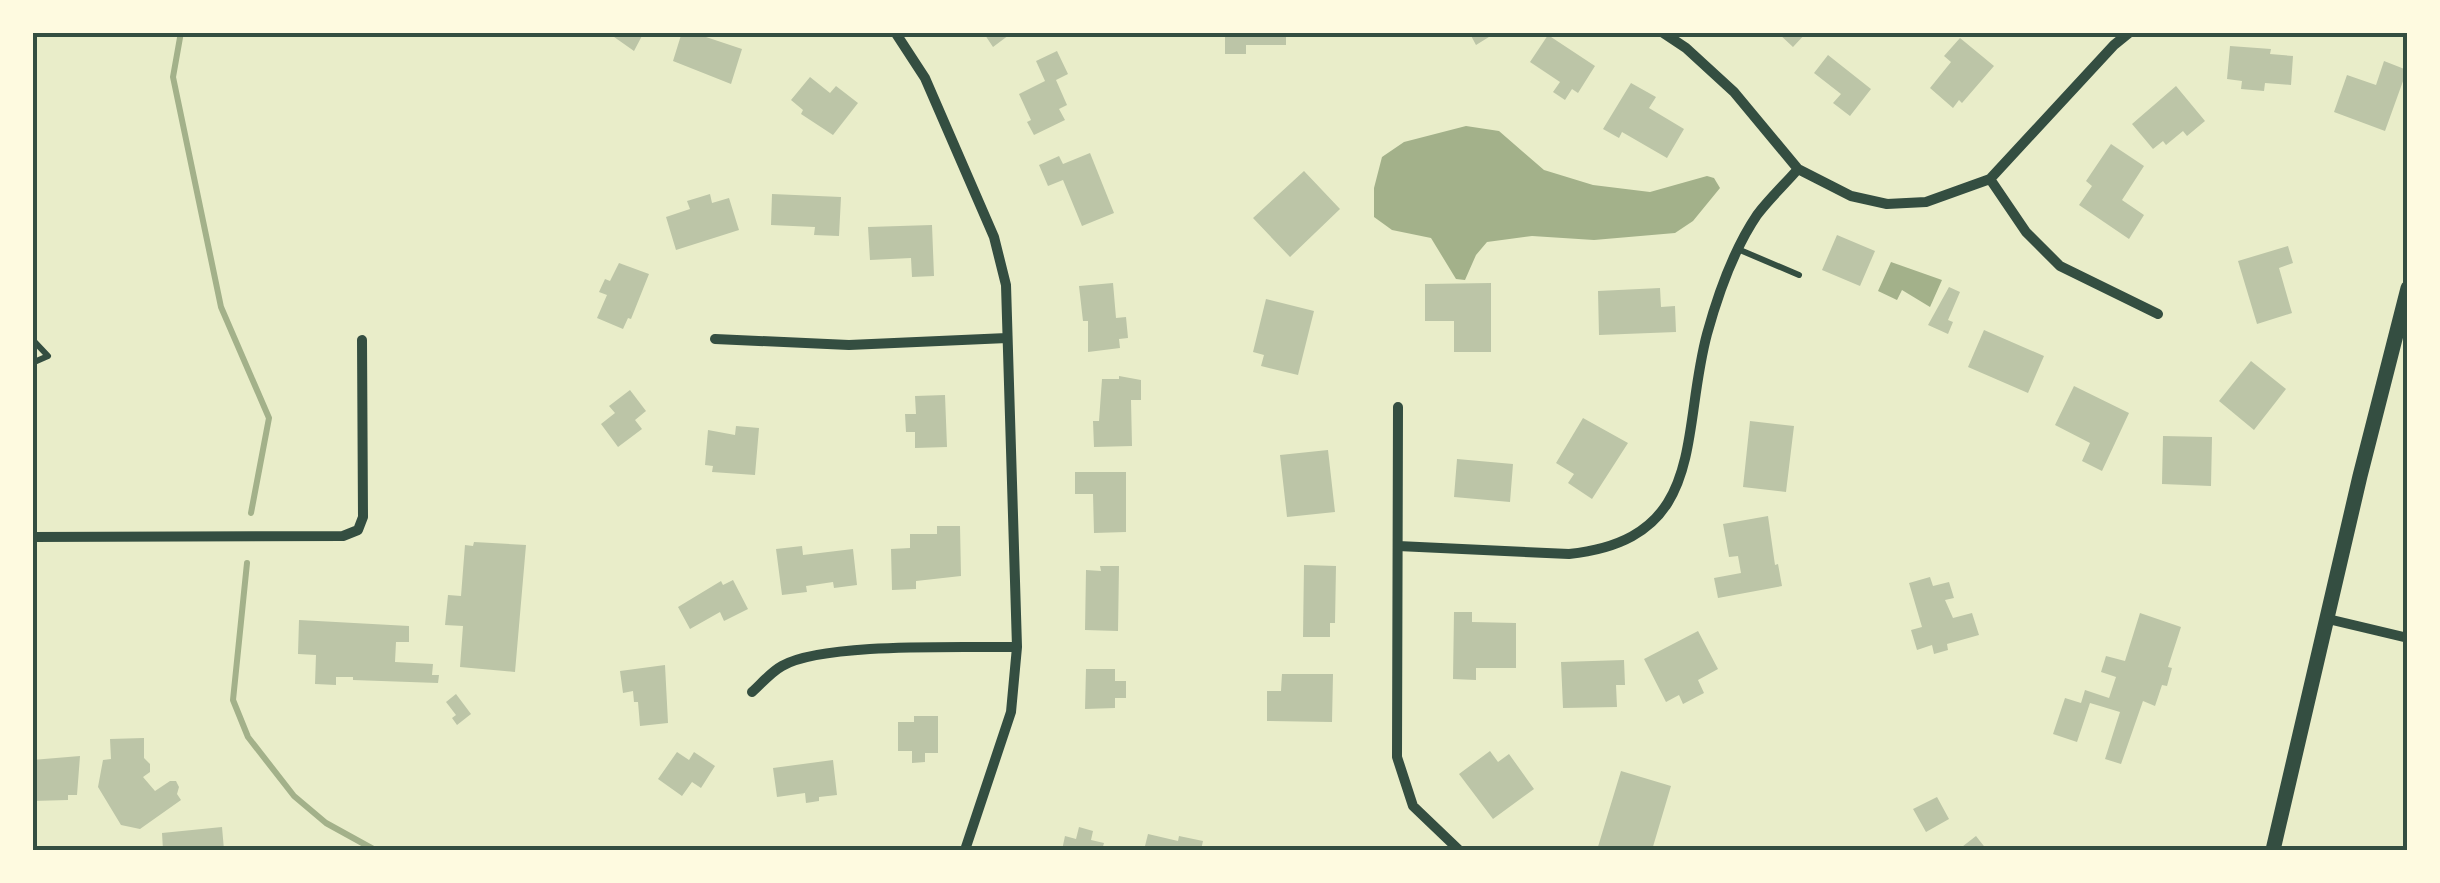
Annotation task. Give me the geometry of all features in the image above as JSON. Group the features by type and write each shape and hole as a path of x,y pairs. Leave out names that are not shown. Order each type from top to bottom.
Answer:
{"street":[{"path":"895,32 925,78 994,237 1006,285 1017,648 1010,712 965,850"},
{"path":"1662,32 1686,48 1734,92 1798,169 1851,196 1887,204 1926,202 1990,180 2130,32"},
{"path":"1398,546 1582,552 1620,543 1656,520 1682,471 1707,336 1726,277 1757,215 1798,169"},
{"path":"1990,180 2026,232 2060,266 2158,314"},
{"path":"2273,850 2408,288"},
{"path":"715,339 849,345 1007,338"},
{"path":"32,537 343,536 358,530 363,517 362,340"},
{"path":"1398,407 1398,757 1414,806 1432,828 1459,850"},
{"path":"2328,619 2408,638"},
{"path":"752,692 782,665 813,656 856,650 1017,648"}],"lane":[{"path":"1740,250 1799,275"},
{"path":"32,339 48,356 32,362"}],"shaded area":[{"path":"1466,126 1499,131 1544,170 1593,185 1650,192 1707,176 1714,178 1720,188 1693,221 1675,233 1594,240 1532,236 1487,242 1476,255 1465,280 1456,279 1431,238 1392,230 1374,217 1374,188 1382,157 1404,142"},
{"path":"1891,262 1942,280 1930,307 1902,290 1897,300 1878,291"}],"building":[{"path":"607,32 644,32 634,51"},
{"path":"682,32 742,49 731,84 673,61"},
{"path":"983,32 1013,32 993,47"},
{"path":"1225,32 1286,32 1286,45 1246,45 1246,54 1225,54"},
{"path":"1469,32 1497,32 1476,45"},
{"path":"1777,32 1807,32 1793,47"},
{"path":"1548,35 1595,66 1578,93 1572,89 1565,100 1553,92 1560,82 1530,62"},
{"path":"1960,38 1994,66 1953,108 1930,88 1951,62 1944,56"},
{"path":"2230,46 2271,49 2270,54 2293,56 2291,85 2265,83 2264,91 2241,89 2242,81 2227,79"},
{"path":"1057,51 1068,74 1056,80 1067,105 1059,109 1065,120 1034,135 1019,94 1045,81 1036,61"},
{"path":"1828,55 1871,89 1850,116 1833,103 1841,94 1814,73"},
{"path":"2384,61 2407,70 2385,131 2334,112 2347,75 2376,85"},
{"path":"810,77 830,93 836,86 858,103 833,135 801,114 803,110 791,100"},
{"path":"1631,83 1656,97 1649,108 1684,129 1667,158 1622,132 1619,138 1603,129"},
{"path":"2176,86 2205,121 2187,136 2183,131 2166,145 2163,141 2153,149 2132,124"},
{"path":"2111,144 2144,166 2122,200 2144,215 2129,239 2079,205 2092,186 2086,181"},
{"path":"1090,153 1114,213 1082,226 1063,180 1048,186 1039,165 1059,156 1063,164"},
{"path":"1304,171 1340,209 1290,257 1253,218"},
{"path":"710,194 712,203 729,198 739,230 676,250 666,217 690,209 687,201"},
{"path":"772,194 841,197 839,236 814,235 815,227 771,225"},
{"path":"932,225 934,276 912,277 911,258 870,260 868,227"},
{"path":"1837,235 1875,251 1860,286 1822,270"},
{"path":"2288,246 2293,263 2279,268 2292,313 2257,324 2238,261"},
{"path":"619,263 649,274 623,329 597,318 607,295 599,292"},
{"path":"1113,283 1116,318 1126,317 1128,338 1119,339 1120,348 1088,352 1088,321 1083,321 1079,286"},
{"path":"1491,283 1491,352 1454,352 1454,321 1425,321 1425,284"},
{"path":"1949,287 1960,292 1948,320 1953,322 1948,334 1928,325"},
{"path":"1660,288 1661,307 1675,306 1676,332 1599,335 1598,291"},
{"path":"1266,299 1314,311 1298,375 1261,366 1264,355 1253,352"},
{"path":"1984,330 2044,356 2028,393 1968,367"},
{"path":"2251,361 2286,389 2254,430 2219,401"},
{"path":"1119,376 1141,380 1141,400 1131,400 1132,446 1094,447 1093,421 1099,421 1102,379"},
{"path":"2074,386 2129,413 2102,471 2082,461 2090,443 2055,425"},
{"path":"630,390 646,411 635,420 642,429 618,447 601,424 615,413 609,406"},
{"path":"945,395 947,447 915,448 915,432 906,432 905,414 916,414 915,396"},
{"path":"1583,418 1628,443 1592,499 1568,483 1574,474 1556,463"},
{"path":"1750,421 1794,426 1786,492 1743,487"},
{"path":"736,426 759,428 755,475 712,472 713,466 705,465 708,430 735,435"},
{"path":"2163,436 2212,437 2211,486 2162,484"},
{"path":"1328,450 1335,512 1287,517 1280,455"},
{"path":"1457,459 1513,464 1510,502 1454,497"},
{"path":"1075,472 1126,472 1126,532 1094,533 1093,494 1075,494"},
{"path":"1768,516 1782,586 1718,598 1714,578 1741,573 1738,556 1729,557 1723,524"},
{"path":"937,526 960,526 961,576 916,581 916,589 892,590 891,549 910,548 910,534 937,534"},
{"path":"474,542 526,545 515,672 460,667 463,626 445,625 448,595 461,596 465,545 473,546"},
{"path":"802,546 803,555 853,549 857,585 834,588 833,582 806,586 807,592 782,595 776,549"},
{"path":"1304,565 1336,566 1335,623 1330,623 1330,637 1303,637"},
{"path":"1100,566 1119,566 1118,631 1085,630 1086,570 1101,571"},
{"path":"1930,577 1933,586 1949,582 1954,598 1945,600 1953,618 1972,613 1979,635 1947,644 1948,650 1934,654 1932,645 1917,650 1911,630 1922,627 1909,583"},
{"path":"733,580 748,609 724,621 720,612 690,629 678,607 721,581 723,585"},
{"path":"1454,612 1472,612 1472,622 1516,623 1516,668 1476,668 1476,680 1453,679"},
{"path":"2140,613 2181,627 2168,667 2172,668 2167,686 2162,685 2155,706 2143,701 2121,764 2105,759 2120,712 2090,703 2077,742 2053,734 2065,698 2081,703 2085,690 2109,698 2116,677 2101,672 2106,656 2125,661"},
{"path":"299,620 409,626 409,642 396,642 395,662 433,664 432,675 439,675 438,683 336,677 336,685 315,684 316,655 298,654"},
{"path":"1698,631 1718,669 1698,680 1704,693 1683,704 1679,695 1666,702 1644,659"},
{"path":"1624,660 1625,685 1616,685 1617,707 1563,708 1561,662"},
{"path":"665,665 668,723 640,726 638,702 634,702 633,691 623,693 620,671"},
{"path":"1086,669 1115,669 1115,681 1126,681 1126,698 1115,698 1115,708 1085,709"},
{"path":"1282,674 1333,674 1332,722 1267,721 1267,691 1281,691"},
{"path":"456,694 471,714 457,725 452,718 456,715 446,702"},
{"path":"914,716 938,716 938,753 925,753 925,762 912,763 912,751 898,751 898,722 914,722"},
{"path":"144,738 144,758 150,764 150,772 143,777 155,791 176,781 181,800 140,829 121,825 98,787 103,760 111,759 110,739"},
{"path":"1490,751 1498,762 1509,754 1534,789 1493,819 1459,774"},
{"path":"677,752 689,760 694,752 715,766 701,788 692,782 682,796 658,779"},
{"path":"80,756 77,795 68,795 68,800 32,801 32,760"},
{"path":"833,760 837,795 806,803 805,793 777,797 773,768"},
{"path":"1621,771 1671,786 1652,850 1597,850"},
{"path":"1937,797 1949,819 1926,832 1913,809"},
{"path":"222,827 224,850 163,850 162,833"},
{"path":"1079,827 1093,831 1091,840 1104,843 1102,850 1062,850 1065,836 1076,839"},
{"path":"1148,834 1178,841 1179,836 1203,841 1201,850 1144,850"},
{"path":"1976,836 1987,850 1958,850"}],"waterway":[{"path":"181,32 173,77 221,307 269,418 251,513"},
{"path":"247,563 233,700 248,737 294,796 326,823 375,850"}]}
